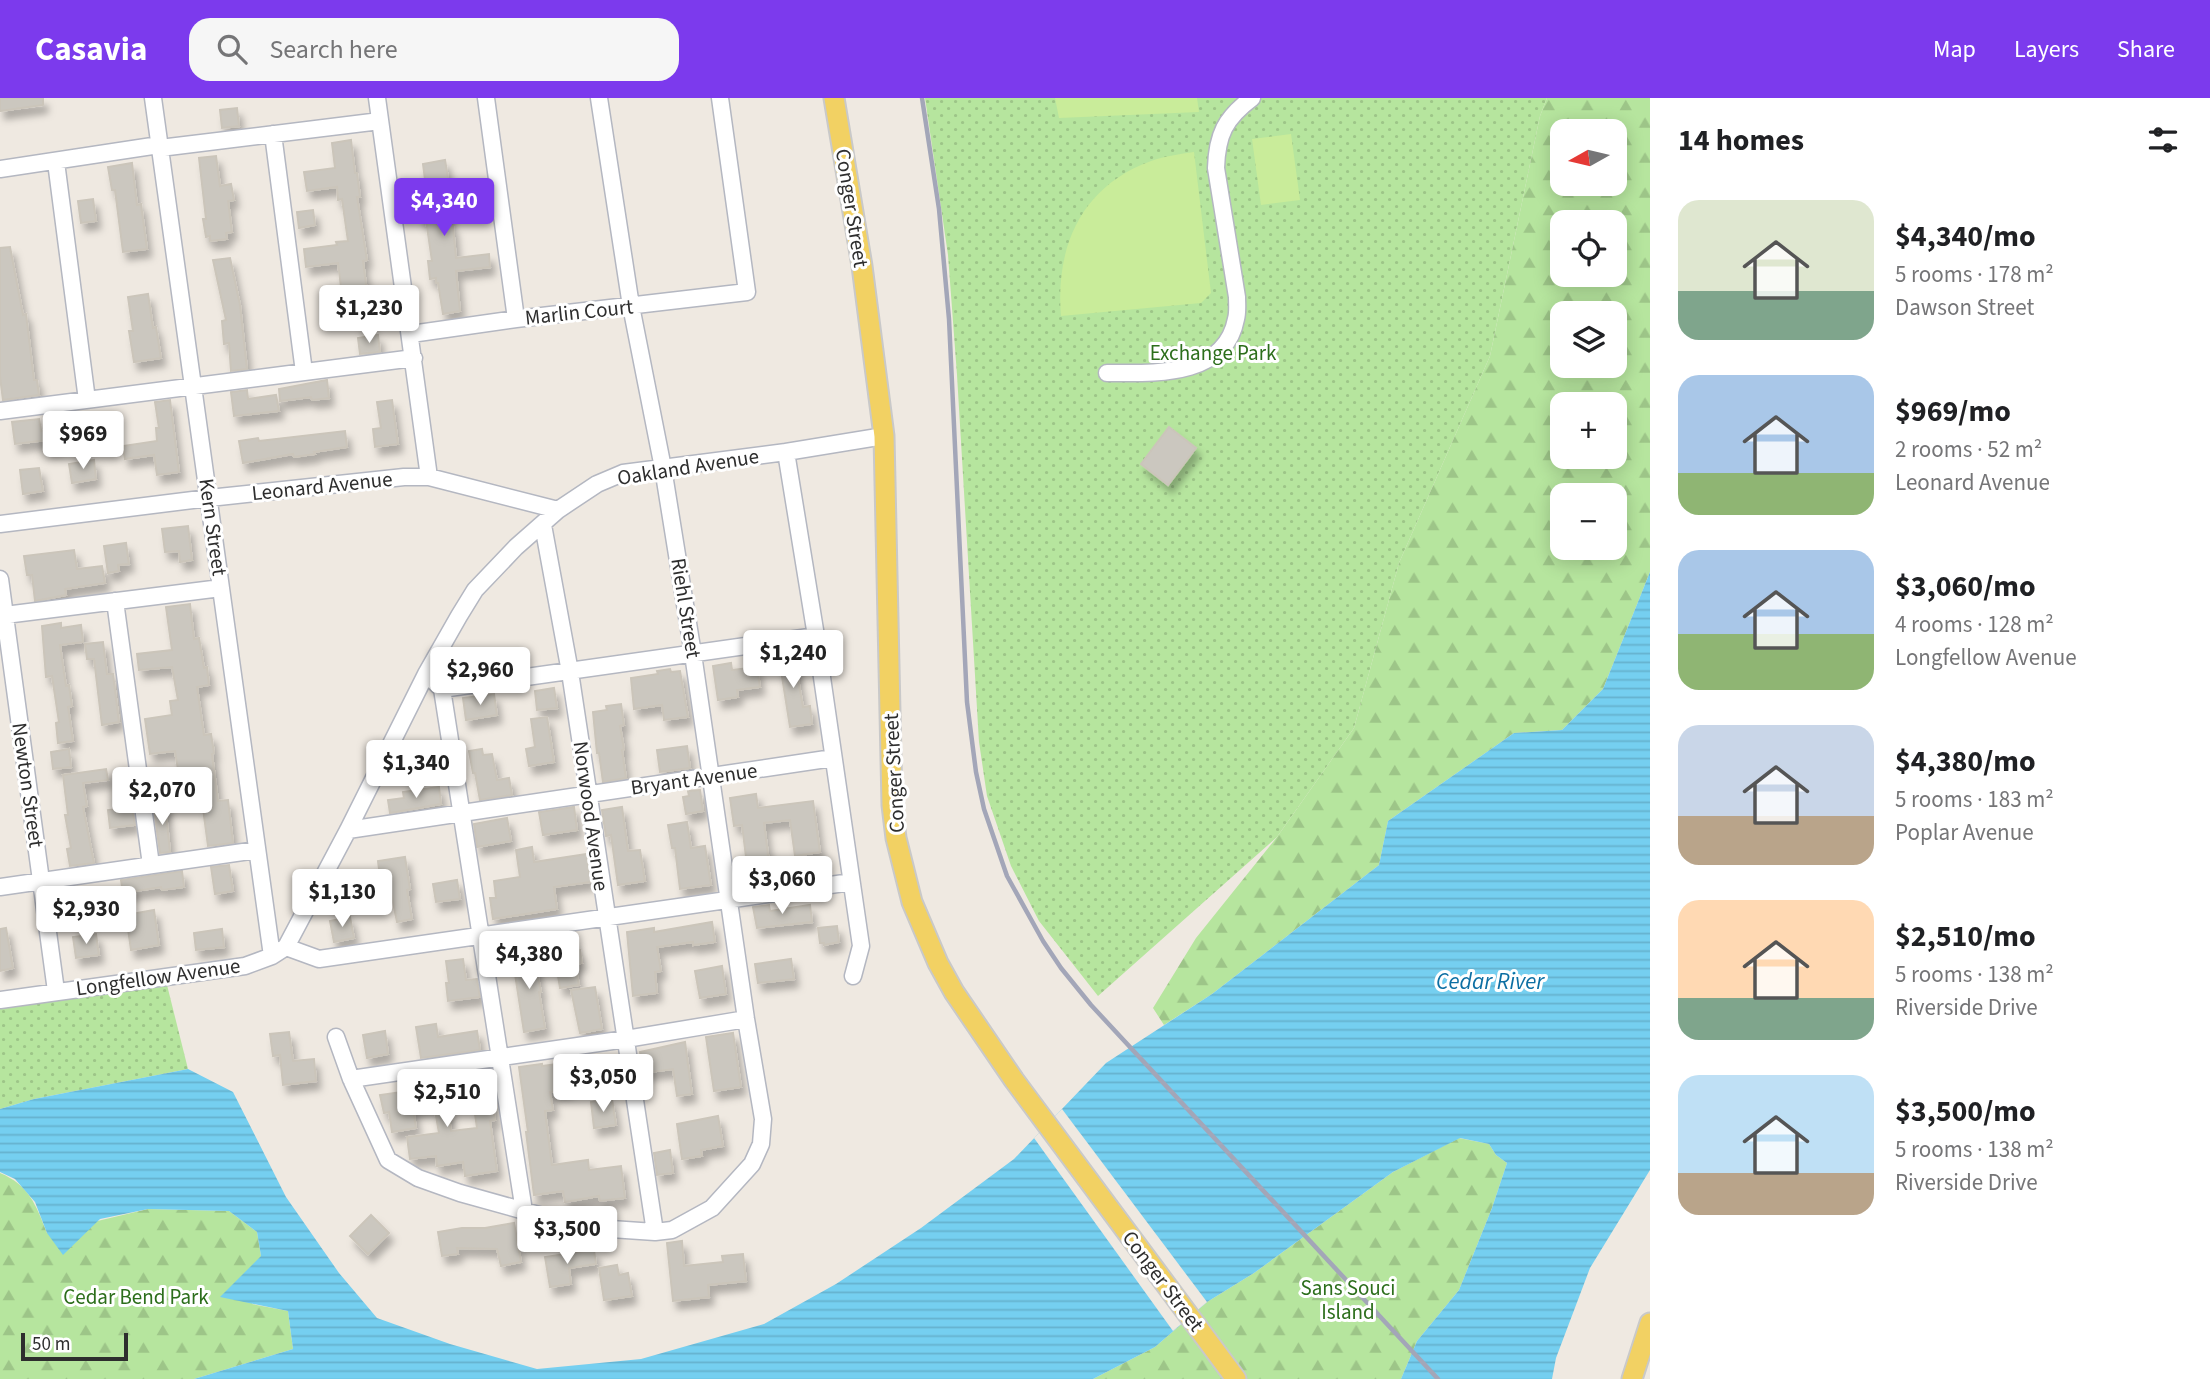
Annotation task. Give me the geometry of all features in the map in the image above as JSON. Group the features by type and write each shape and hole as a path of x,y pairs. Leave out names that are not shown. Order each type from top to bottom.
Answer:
{"main road":[{"name":"Conger Street","path":"834,98 862,266 884,436 891,779 895,827 912,902 937,963 954,992 1020,1088 1236,1379"},
{"path":"1632,1379 1650,1324"}],"street":[{"name":"Kern Street","path":"153,98 271,956"},
{"path":"377,98 429,477"},
{"path":"486,98 516,319"},
{"name":"Riehl Street","path":"599,98 631,306 663,468 693,654 763,1119 761,1144 752,1164 712,1208 672,1230 655,1232"},
{"name":"Marlin Court","path":"411,334 747,292 720,98"},
{"path":"1107,373 1153,373 1187,369 1211,359 1230,339 1237,318 1237,297 1216,168 1216,149 1222,129 1236,109 1252,98"},
{"path":"0,169 380,121"},
{"path":"273,134 304,372"},
{"path":"56,162 87,400"},
{"path":"0,411 414,358"},
{"name":"Oakland Avenue","path":"286,947 426,674 475,590 516,547 558,510 597,484 623,473 884,436"},
{"path":"786,452 861,946 853,976"},
{"name":"Leonard Avenue","path":"0,524 378,478 429,477 558,510"},
{"name":"Norwood Avenue","path":"543,525 570,672 655,1232"},
{"name":"Newton Street","path":"0,579 5,615 4,634 56,991"},
{"path":"5,615 221,587"},
{"path":"116,601 151,865"},
{"path":"442,689 816,636"},
{"path":"426,674 442,689 524,1211"},
{"name":"Bryant Avenue","path":"348,830 833,758"},
{"path":"0,887 257,850"},
{"path":"286,947 319,959 851,882"},
{"name":"Longfellow Avenue","path":"0,1000 245,966 286,947"},
{"path":"352,1079 746,1019"},
{"path":"336,1037 388,1160 418,1178 460,1193 564,1222 655,1232"}],"green space":[{"name":"Exchange Park","path":"925,98 1547,98 1540,116 1490,356 1399,563 1354,728 1277,837 1098,996 1039,921 1011,866 987,796 979,742 948,255"},
{"path":"1055,98 1197,98 1199,112 1059,118"},
{"path":"1547,98 1650,98 1650,572 1603,689 1562,730 1514,733 1388,821 1379,865 1212,994 1164,1025 1153,1008 1196,938 1277,837 1354,728 1399,563 1490,356 1540,116"},
{"path":"1291,134 1300,200 1261,205 1252,139"},
{"path":"1194,152 1211,293 1201,303 1061,316 1060,290 1069,243 1078,222 1091,203 1107,186 1127,172 1156,159"},
{"path":"165,977 188,1069 34,1099 0,1109 0,1000"},
{"name":"Sans Souci Island","path":"1459,1138 1489,1144 1496,1155 1507,1163 1459,1290 1417,1341 1401,1379 1093,1379 1155,1347 1207,1302 1254,1273 1393,1172"},
{"name":"Cedar Bend Park","path":"0,1173 25,1190 47,1233 148,1209 229,1211 257,1232 261,1256 252,1304 288,1311 293,1349 194,1379 0,1379"}],"water":[{"name":"Cedar River","path":"1650,572 1650,1170 1590,1268 1556,1358 1552,1379 1401,1379 1417,1341 1459,1290 1507,1163 1496,1155 1489,1144 1460,1138 1393,1172 1254,1273 1207,1302 1155,1347 1093,1379 194,1379 293,1349 288,1311 220,1297 261,1256 257,1232 229,1211 148,1209 100,1219 63,1255 47,1233 35,1202 15,1179 0,1172 0,1109 34,1099 188,1069 233,1092 286,1197 339,1273 377,1318 450,1344 537,1369 641,1359 764,1324 836,1284 921,1228 1014,1159 1106,1063 1212,994 1379,865 1388,821 1514,733 1562,730 1603,689"}],"pier":[{"path":"1062,1109 1207,1302 1173,1331 1034,1138"}],"building":[{"path":"0,98 43,98 43,105 0,111"},
{"path":"237,108 239,126 222,128 220,110"},
{"path":"351,140 367,260 363,261 367,292 342,295 338,263 306,267 304,249 348,241 342,199 338,200 337,187 307,191 304,172 335,168 332,143"},
{"path":"216,156 220,186 231,184 234,200 228,201 232,232 226,233 227,239 210,241 210,236 206,237 203,219 206,219 199,158"},
{"path":"445,160 449,184 446,185 450,226 453,226 456,258 489,254 490,267 456,271 460,311 443,314 438,283 436,278 430,279 428,261 432,261 426,220 421,221 419,204 428,203 423,164"},
{"path":"132,163 137,205 141,204 147,249 123,252 115,190 112,190 108,167"},
{"path":"93,199 96,221 81,223 78,201"},
{"path":"313,210 315,225 299,228 297,212"},
{"path":"10,247 23,315 26,314 34,380 37,380 39,395 3,400 0,377 0,248"},
{"path":"230,258 240,305 247,369 231,371 229,343 224,344 222,321 226,320 213,260"},
{"path":"148,294 161,358 134,362 129,331 133,331 128,297"},
{"path":"378,335 380,352 360,354 358,338"},
{"path":"327,380 329,398 280,401 279,389"},
{"path":"247,390 248,399 276,395 279,411 234,416 231,392"},
{"path":"170,400 179,472 157,475 154,455 125,459 123,446 157,441 156,428 159,428 155,402"},
{"path":"392,400 398,444 375,447 373,429 381,428 377,402"},
{"path":"39,419 41,431 57,428 60,445 48,447 47,440 15,444 12,422"},
{"path":"1169,427 1196,448 1168,485 1141,464"},
{"path":"345,431 347,447 243,463 239,441"},
{"path":"94,460 96,479 72,483 69,464"},
{"path":"39,468 43,491 23,494 20,470"},
{"path":"188,526 192,560 180,562 179,551 165,552 162,529"},
{"path":"126,543 129,564 118,565 119,571 108,573 104,546"},
{"path":"74,550 77,569 102,566 105,583 65,589 66,595 35,601 32,575 27,575 24,556"},
{"path":"190,604 194,639 199,638 209,685 197,687 204,735 211,734 218,801 228,800 233,843 208,846 199,779 180,782 175,751 150,754 145,719 172,715 170,701 178,700 172,667 139,670 137,654 172,650 166,607"},
{"path":"61,623 61,628 81,625 83,642 60,645 72,706 68,707 73,741 58,743 56,723 59,722 52,676 46,677 42,626"},
{"path":"103,642 107,674 113,674 119,722 102,725 94,659 87,659 85,644"},
{"path":"793,650 803,707 810,706 812,724 790,727 780,664 777,664 775,652"},
{"path":"731,663 732,670 757,667 760,687 737,690 738,697 718,700 713,666"},
{"path":"670,669 671,672 680,671 688,717 664,720 662,705 634,709 631,678 658,674 657,671"},
{"path":"554,688 557,708 537,710 535,691"},
{"path":"494,694 497,715 466,720 463,698"},
{"path":"621,704 624,725 620,726 626,778 603,782 593,712 607,710 606,706"},
{"path":"547,717 554,762 529,766 526,749 535,747 531,719"},
{"path":"687,746 690,768 660,772 657,750"},
{"path":"69,749 71,767 53,769 51,752"},
{"path":"482,749 483,755 492,754 497,780 509,778 512,795 480,800 469,751"},
{"path":"106,769 108,780 83,783 87,806 83,807 94,863 70,866 67,849 71,848 65,815 68,815 63,775"},
{"path":"439,787 441,804 390,813 388,800 404,798 403,792"},
{"path":"700,790 703,811 686,814 683,797 689,796 688,791"},
{"path":"756,794 758,808 813,801 820,852 795,856 790,820 764,823 771,878 749,881 742,825 734,826 730,798"},
{"path":"165,802 170,852 160,853 153,803"},
{"path":"132,807 135,825 110,828 108,810"},
{"path":"574,807 577,830 543,835 539,812"},
{"path":"622,807 628,851 640,850 645,881 618,885 611,835 606,836 602,810"},
{"path":"507,818 511,841 477,847 474,824"},
{"path":"687,822 691,848 705,846 711,885 680,889 675,848 672,848 668,825"},
{"path":"532,847 534,862 587,854 591,882 554,887 557,909 493,919 490,898 496,898 494,881 520,877 516,850"},
{"path":"405,857 412,919 397,922 391,892 382,893 378,861"},
{"path":"229,865 233,891 215,894 211,867"},
{"path":"182,871 184,887 162,890 161,887 123,893 121,880"},
{"path":"457,880 460,899 436,902 433,884"},
{"path":"769,905 770,911 810,905 812,922 757,928 753,907"},
{"path":"154,910 159,945 131,950 126,915"},
{"path":"350,917 354,938 334,942 330,921"},
{"path":"712,922 715,942 657,947 661,971 655,972 657,993 633,996 627,932 654,928 654,932"},
{"path":"837,926 839,942 824,945 820,943 818,928"},
{"path":"6,928 13,968 0,971 0,929"},
{"path":"222,929 224,947 196,950 194,933"},
{"path":"96,934 99,955 76,958 73,937"},
{"path":"575,942 577,951 580,950 582,963 575,964 579,985 560,988 553,946"},
{"path":"533,951 545,1028 524,1032 512,955"},
{"path":"463,959 466,980 477,979 480,997 448,1001 446,961"},
{"path":"791,959 794,979 758,983 755,964"},
{"path":"722,966 726,994 700,998 695,971"},
{"path":"595,987 602,1029 580,1033 571,990"},
{"path":"436,1024 438,1037 477,1031 480,1050 421,1058 416,1027"},
{"path":"385,1031 388,1054 367,1058 363,1035"},
{"path":"289,1032 293,1061 314,1059 316,1081 283,1085 280,1055 273,1056 270,1034"},
{"path":"733,1033 741,1087 714,1091 706,1037"},
{"path":"685,1042 692,1094 677,1096 673,1069 643,1073 640,1052"},
{"path":"618,1056 621,1078 569,1083 570,1089 550,1092 553,1110 545,1111 552,1165 588,1160 589,1170 621,1166 625,1198 600,1201 599,1196 565,1202 563,1191 534,1195 519,1067"},
{"path":"486,1077 495,1120 490,1121 497,1171 465,1176 463,1162 437,1166 436,1156 410,1159 407,1137 439,1133 434,1105 413,1108 416,1128 392,1132 389,1112 384,1113 380,1095 415,1090 416,1095 445,1091 451,1131 477,1128 470,1079"},
{"path":"612,1099 616,1125 594,1128 591,1102"},
{"path":"718,1116 723,1146 701,1150 702,1156 682,1159 677,1124"},
{"path":"670,1150 673,1173 657,1175 654,1153"},
{"path":"371,1215 389,1233 368,1254 350,1236"},
{"path":"514,1223 521,1262 501,1266 497,1249 457,1248 458,1254 442,1256 438,1232"},
{"path":"682,1241 684,1266 723,1262 722,1256 743,1254 746,1281 708,1285 709,1297 673,1301 667,1243"},
{"path":"594,1250 596,1264 569,1268 571,1284 550,1287 545,1257"},
{"path":"617,1265 619,1275 628,1273 632,1296 604,1300 599,1268"}],"railway":[{"path":"922,98 939,209 949,319 967,702 984,809 1007,876 1043,941 1091,1005 1438,1379"}]}
